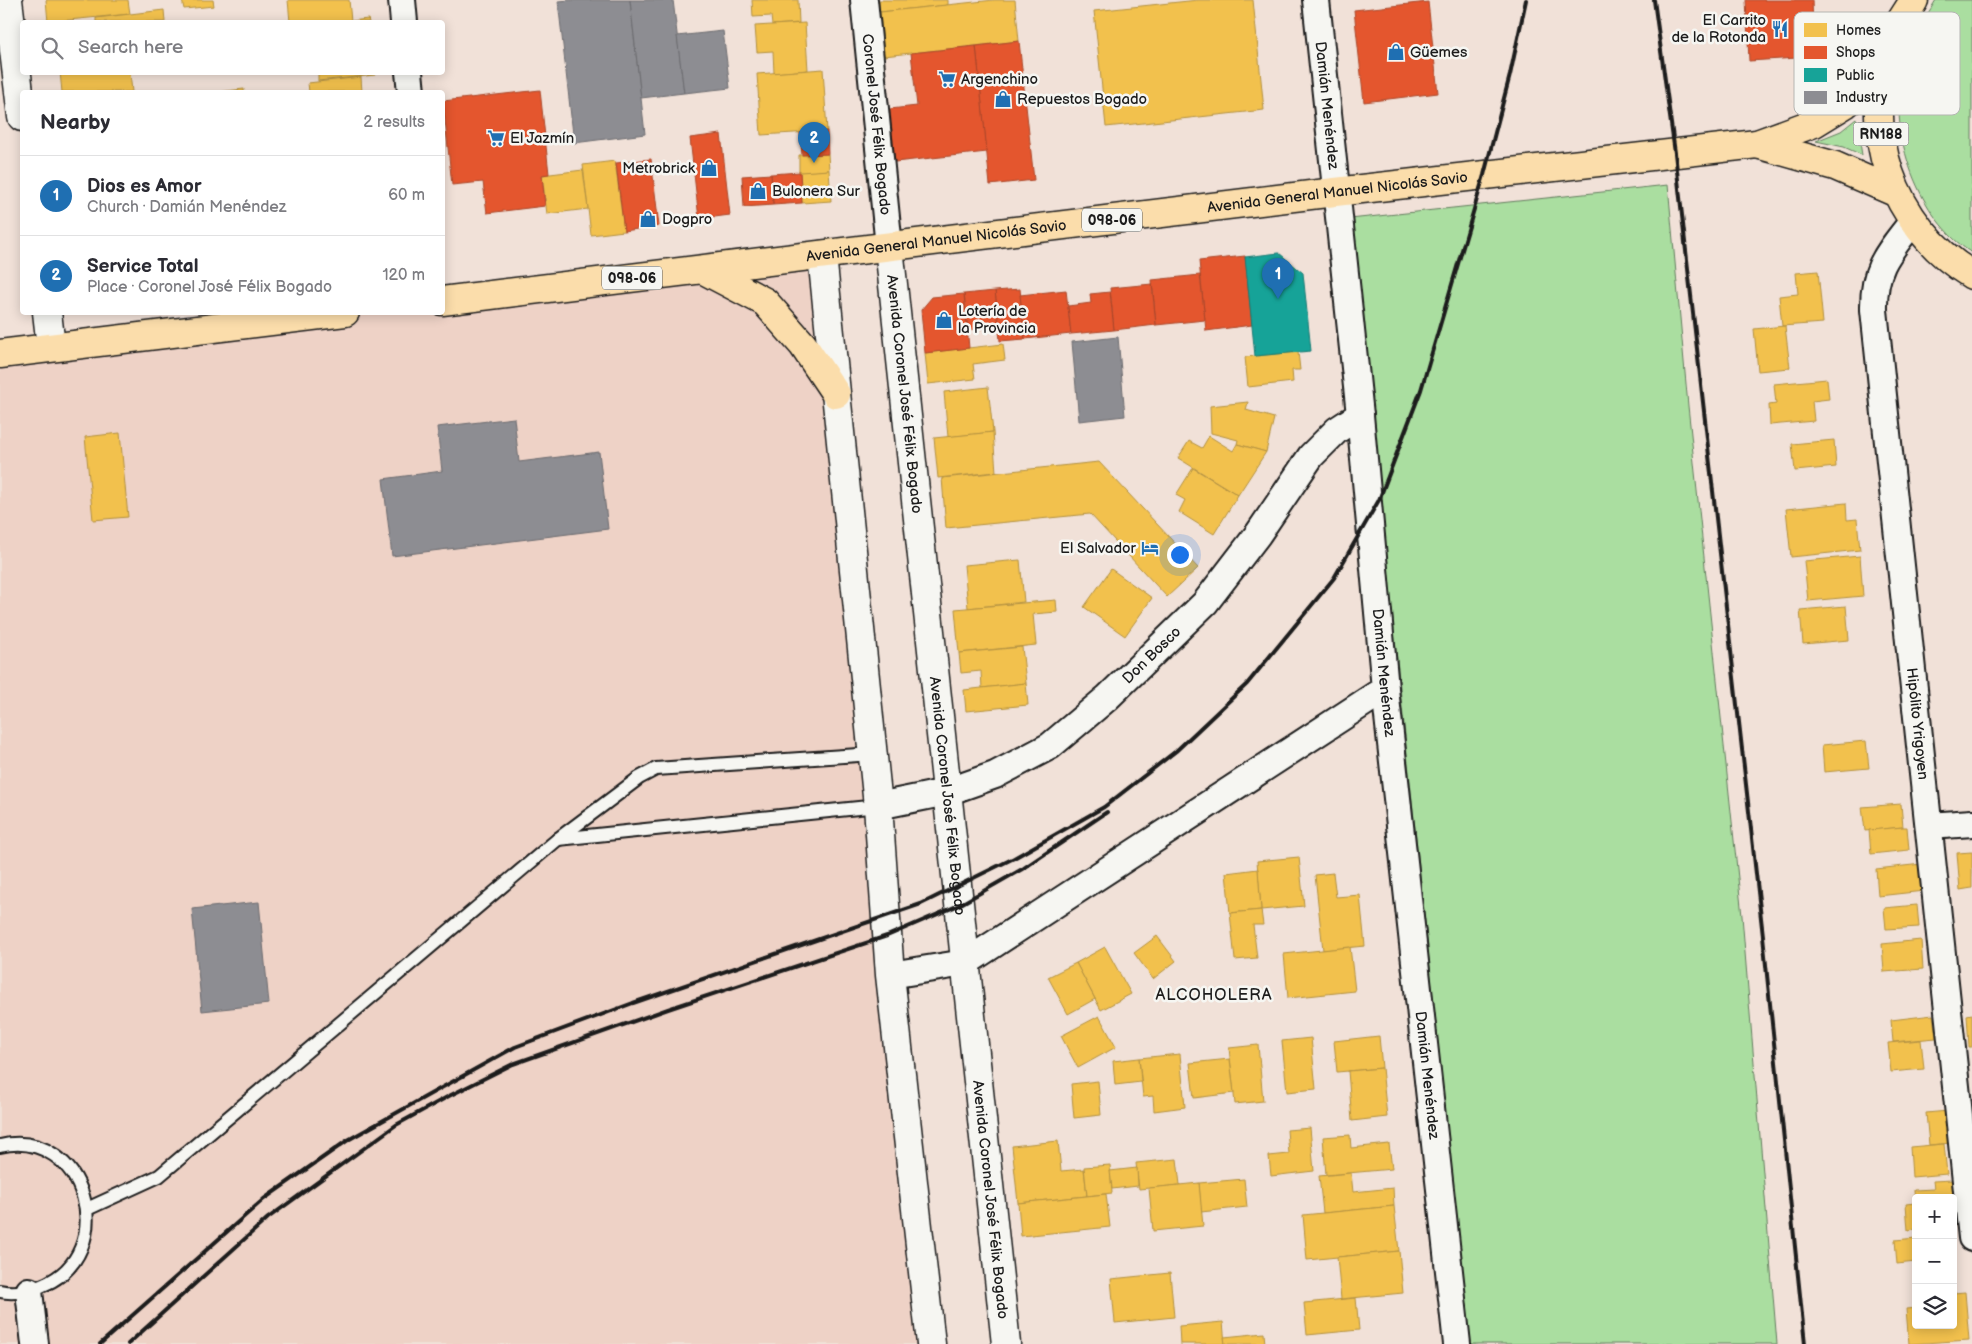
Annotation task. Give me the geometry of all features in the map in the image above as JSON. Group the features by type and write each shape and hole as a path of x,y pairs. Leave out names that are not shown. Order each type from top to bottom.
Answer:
{"main road":[{"path":"8,0 20,99"},
{"name":"RN188","path":"1907,12 1914,0"},
{"name":"Avenida General Manuel Nicolás Savio","path":"445,301 889,248 1335,192 1757,144 1814,123 1827,115"},
{"name":"RN188","path":"1878,115 1883,155 1897,193 1912,221 1950,262 1972,275"},
{"name":"Avenida General Manuel Nicolás Savio","path":"1757,144 1835,166 1897,193"},
{"name":"Avenida Coronel José Félix Bogado","path":"889,248 1006,1344"},
{"path":"822,256 878,806 890,975 931,1344"},
{"path":"704,270 765,302 803,345 836,394"},
{"path":"46,315 51,348"},
{"path":"0,354 320,315"}],"street":[{"path":"402,0 404,20"},
{"name":"Coronel José Félix Bogado","path":"864,0 889,248"},
{"name":"Damián Menéndez","path":"1316,0 1360,415 1385,689 1457,1344"},
{"path":"409,75 411,90"},
{"name":"Hipólito Yrigoyen","path":"1912,221 1884,258 1874,288 1874,302 1972,1238"},
{"name":"Don Bosco","path":"878,806 947,792 995,775 1050,746 1107,698 1205,603 1258,534 1311,456 1337,430 1360,415"},
{"path":"890,975 965,963 1385,689"},
{"path":"1929,826 1972,823"},
{"path":"8,1293 34,1344"}],"lane":[{"path":"87,1209 159,1176 558,839 639,778 656,770 873,754"},
{"path":"558,839 878,806"},
{"path":"0,1146 10,1143 35,1146 58,1158 77,1178 86,1199 88,1221 83,1245 70,1266 52,1282 8,1293"}],"shaded area":[{"path":"822,255 931,1344 0,1344 0,354 328,315 445,315 445,312"}],"green space":[{"path":"1936,0 1972,0 1972,253 1953,238 1937,219 1923,197 1912,173 1904,147 1900,115 1960,115 1960,12 1929,12"},
{"path":"1856,119 1862,155 1844,147 1816,141 1841,131"},
{"path":"1668,185 1688,406 1742,916 1777,1344 1470,1344 1350,219"}],"building: Homes":[{"path":"46,0 128,0 130,14 68,20 48,20"},
{"path":"182,0 213,0 214,6 184,9"},
{"path":"288,0 349,0 351,20 290,20"},
{"path":"752,0 798,0 799,23 772,25 771,16 753,17"},
{"path":"879,0 948,0 948,5 880,12"},
{"path":"994,0 1015,0 1019,41 884,56 880,12"},
{"path":"1198,0 1253,0 1264,110 1106,127 1094,11"},
{"path":"164,10 165,20 96,20 96,18"},
{"path":"805,23 808,70 774,73 773,51 757,52 755,26"},
{"path":"823,69 827,131 761,135 757,74"},
{"path":"60,75 130,75 132,90 62,90"},
{"path":"318,75 375,75 318,81"},
{"path":"361,77 362,90 309,90 308,83"},
{"path":"828,154 829,170 799,173 799,155"},
{"path":"615,161 624,231 591,235 583,165"},
{"path":"583,170 588,209 547,214 542,175"},
{"path":"829,170 831,201 802,203 800,172"},
{"path":"1818,271 1823,323 1782,326 1779,296 1798,294 1796,273"},
{"path":"1785,326 1790,368 1758,371 1754,329"},
{"path":"1003,344 1005,360 973,364 975,379 928,384 925,353"},
{"path":"1298,352 1300,370 1292,370 1293,382 1248,387 1245,357"},
{"path":"1827,379 1829,399 1812,401 1814,421 1770,425 1769,405 1776,404 1774,384"},
{"path":"988,387 993,432 948,437 944,392"},
{"path":"1248,402 1246,410 1274,418 1266,452 1237,444 1238,440 1211,433 1210,406"},
{"path":"993,432 996,472 938,478 934,438"},
{"path":"120,433 128,517 93,520 85,437"},
{"path":"1209,436 1233,451 1237,444 1266,452 1238,495 1178,458 1189,441 1202,448"},
{"path":"1834,440 1836,467 1795,471 1792,444"},
{"name":"El Salvador","path":"1099,462 1198,568 1167,597 1090,514 946,528 942,478"},
{"path":"1193,468 1238,495 1214,534 1179,512 1185,500 1176,495"},
{"path":"1846,503 1847,520 1857,519 1860,550 1791,557 1786,509"},
{"path":"1860,556 1863,596 1808,601 1804,561"},
{"path":"1020,560 1024,602 968,608 964,565"},
{"path":"1111,569 1152,598 1125,636 1084,607"},
{"path":"1056,600 1057,612 1033,614 1036,645 959,653 955,609"},
{"path":"1846,606 1849,640 1803,644 1800,610"},
{"path":"1022,647 1026,683 982,688 981,671 961,673 959,653"},
{"path":"1026,683 1028,705 966,711 964,690"},
{"path":"1866,741 1869,768 1824,772 1822,745"},
{"path":"1901,804 1903,827 1865,831 1862,807"},
{"path":"1907,827 1909,850 1871,854 1869,830"},
{"path":"1972,852 1972,888 1960,890 1957,853"},
{"path":"1299,857 1304,906 1261,910 1257,861"},
{"path":"1922,864 1924,891 1878,896 1876,869"},
{"path":"1258,869 1261,910 1230,913 1226,873"},
{"path":"1333,873 1336,897 1360,895 1365,946 1323,950 1315,875"},
{"path":"1917,905 1919,927 1886,929 1884,908"},
{"path":"1261,910 1263,925 1253,925 1257,958 1235,960 1230,913"},
{"path":"1157,936 1176,961 1153,979 1134,953"},
{"path":"1921,940 1923,969 1884,972 1882,944"},
{"path":"1105,947 1131,994 1101,1010 1076,963"},
{"path":"1350,947 1355,991 1288,998 1284,954"},
{"path":"1076,963 1095,999 1068,1014 1048,977"},
{"path":"1972,1014 1972,1047 1969,1047 1967,1015"},
{"path":"1933,1015 1936,1038 1893,1042 1891,1020"},
{"path":"1099,1016 1116,1047 1078,1068 1061,1036"},
{"path":"1379,1036 1382,1068 1337,1072 1334,1041"},
{"path":"1311,1038 1316,1089 1287,1092 1282,1041"},
{"path":"1921,1040 1924,1069 1891,1072 1888,1043"},
{"path":"1258,1045 1263,1101 1235,1104 1229,1048"},
{"path":"1180,1054 1185,1107 1154,1111 1153,1096 1143,1097 1139,1058"},
{"path":"1139,1058 1141,1082 1115,1085 1113,1061"},
{"path":"1230,1059 1234,1093 1194,1098 1190,1063"},
{"path":"1382,1068 1387,1117 1352,1121 1348,1071"},
{"path":"1098,1081 1101,1115 1074,1118 1071,1084"},
{"path":"1948,1111 1951,1143 1929,1145 1926,1113"},
{"path":"1310,1128 1314,1171 1271,1176 1269,1156 1289,1154 1287,1130"},
{"path":"1350,1135 1351,1148 1389,1144 1392,1169 1326,1175 1323,1137"},
{"path":"1058,1141 1061,1171 1084,1169 1087,1196 1018,1203 1012,1146"},
{"path":"1944,1144 1947,1174 1912,1177 1910,1147"},
{"path":"1177,1159 1180,1185 1139,1189 1136,1163"},
{"path":"1110,1165 1112,1193 1087,1196 1084,1167"},
{"path":"1137,1168 1138,1186 1112,1189 1110,1171"},
{"path":"1351,1173 1353,1192 1393,1188 1394,1206 1323,1213 1319,1176"},
{"path":"1244,1179 1247,1207 1201,1212 1199,1183"},
{"path":"1952,1180 1953,1194 1914,1194 1914,1190 1934,1189 1933,1181"},
{"path":"1199,1183 1203,1226 1153,1231 1149,1188"},
{"path":"1106,1194 1110,1227 1021,1236 1018,1203"},
{"path":"1912,1203 1912,1230 1908,1230 1906,1204"},
{"path":"1394,1206 1399,1251 1307,1260 1303,1215"},
{"path":"1912,1238 1912,1262 1897,1264 1895,1240"},
{"path":"1399,1251 1403,1293 1341,1299 1337,1257"},
{"path":"1170,1273 1174,1317 1115,1323 1111,1279"},
{"path":"1965,1292 1969,1340 1909,1344 1906,1309 1912,1308 1912,1329 1957,1329 1957,1293"},
{"path":"1356,1298 1359,1330 1307,1335 1304,1303"},
{"path":"1223,1322 1225,1344 1180,1344 1179,1326"},
{"path":"1264,1333 1265,1344 1225,1344 1224,1337"}],"building: Shops":[{"name":"El Carrito de la Rotonda","path":"1746,0 1812,0 1812,12 1794,12 1794,58 1749,61"},
{"name":"Güemes","path":"1428,2 1438,93 1364,102 1354,10"},
{"name":"Repuestos Bogado","path":"1019,41 1034,180 990,185 976,46"},
{"name":"Argenchino","path":"976,46 987,152 895,162 890,109 917,106 911,53"},
{"name":"El Jazmín","path":"540,90 549,174 542,175 545,206 487,213 483,182 452,185 445,120 445,101"},
{"path":"827,131 828,154 802,155 800,133"},
{"name":"Metrobrick","path":"721,134 730,215 699,219 690,138"},
{"path":"651,159 659,226 624,231 616,163"},
{"path":"800,172 802,203 773,205 771,174"},
{"name":"Bulonera Sur","path":"771,174 773,205 744,207 742,176"},
{"path":"1245,256 1252,325 1206,331 1199,261"},
{"path":"1200,275 1205,320 1156,325 1152,280"},
{"path":"1152,284 1156,325 1114,330 1110,288"},
{"path":"1020,289 1025,339 1000,341 995,291"},
{"path":"1066,290 1071,334 1025,339 1020,295"},
{"path":"995,291 999,327 968,330 964,294"},
{"path":"1110,292 1114,330 1071,334 1068,306 1091,303 1090,294"},
{"name":"Lotería de la Provincia","path":"964,294 969,348 925,353 921,310 932,297"}],"building: Public":[{"path":"1279,253 1303,273 1311,351 1255,356 1245,257"}],"building: Industry":[{"path":"630,0 645,134 574,143 558,1"},
{"path":"630,0 673,0 684,93 641,98"},
{"path":"723,31 730,88 684,93 677,36"},
{"path":"1118,337 1125,416 1079,421 1072,342"},
{"path":"514,418 519,462 599,452 608,529 392,556 383,479 442,471 437,427"},
{"path":"259,902 269,1004 202,1011 192,909"}],"railway":[{"path":"100,1344 264,1199 348,1140 515,1047 633,1003 921,904 1014,858 1104,807 1176,751 1247,684 1334,578 1379,500 1421,390 1484,175 1510,75 1526,0"},
{"path":"1654,0 1675,153 1763,936 1805,1344"},
{"path":"128,1344 268,1218 396,1125 449,1096 513,1064 668,1009 887,936 959,905 1024,868 1107,812"}],"place":[{"name":"El Carrito de la Rotonda","path":"1780,29"},
{"name":"Güemes","path":"1396,52"},
{"name":"Argenchino","path":"947,79"},
{"name":"Repuestos Bogado","path":"1003,99"},
{"name":"El Jazmín","path":"496,138"},
{"name":"Service Total","path":"814,163"},
{"name":"Metrobrick","path":"709,168"},
{"name":"Bulonera Sur","path":"758,191"},
{"name":"Dogpro","path":"648,219"},
{"name":"Dios es Amor","path":"1278,299"},
{"name":"Lotería de la Provincia","path":"944,320"},
{"name":"El Salvador","path":"1150,548"}],"district":[{"name":"ALCOHOLERA","path":"1214,995"}]}
